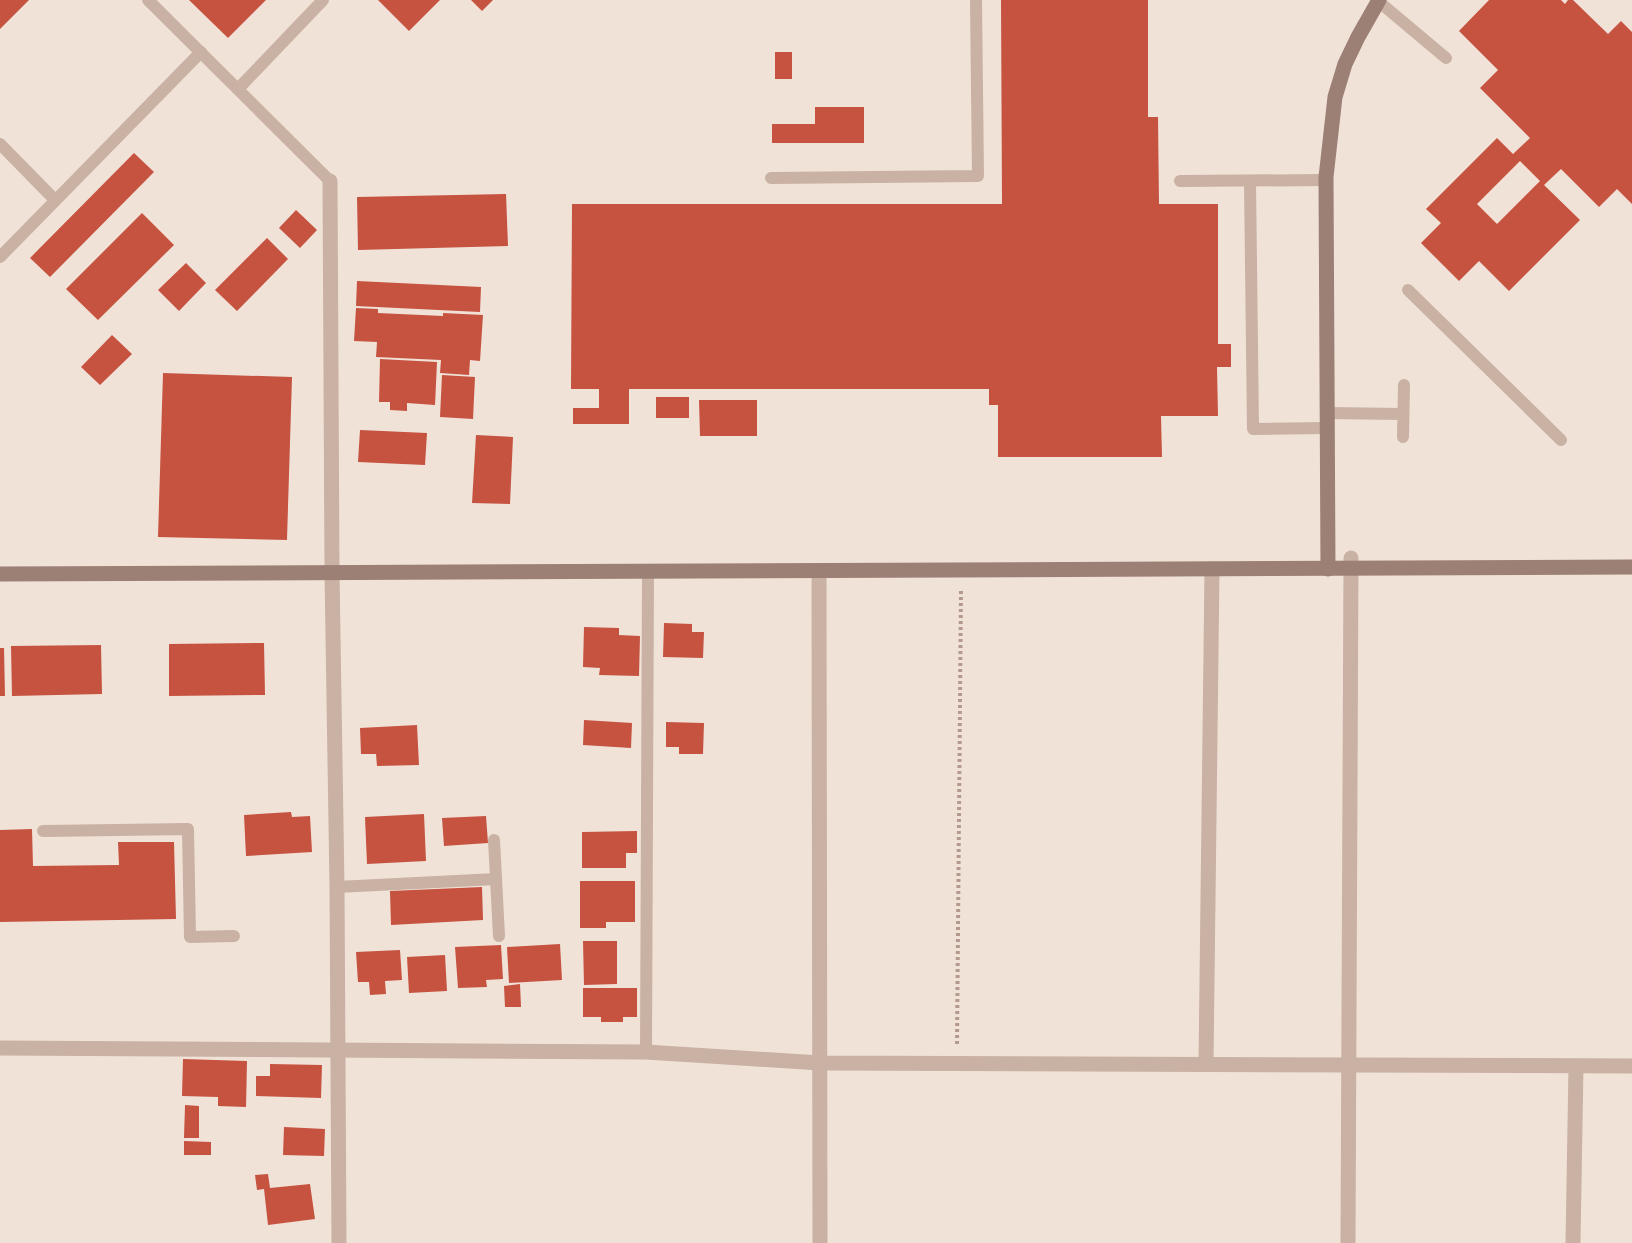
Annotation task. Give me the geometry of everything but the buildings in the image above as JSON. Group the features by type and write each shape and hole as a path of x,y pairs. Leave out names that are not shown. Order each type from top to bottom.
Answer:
{"street":[{"path":"1328,569 1326,180 1335,97 1345,64 1366,20 1378,1"},
{"path":"330,181 339,1243"},
{"path":"0,574 1328,569 1351,563 1632,567"},
{"path":"1348,1243 1351,563"},
{"path":"1206,1064 1212,569"},
{"path":"819,571 820,1243"},
{"path":"0,1047 646,1052 819,1063 1632,1066"},
{"path":"1573,1243 1576,1066"}],"lane":[{"path":"148,0 330,181"},
{"path":"238,89 323,0"},
{"path":"771,178 978,176 976,0"},
{"path":"1378,1 1446,58"},
{"path":"0,257 201,52"},
{"path":"0,144 56,200"},
{"path":"1180,181 1326,180"},
{"path":"1250,181 1252,429 1403,414"},
{"path":"1408,290 1561,440"},
{"path":"1403,437 1404,385"},
{"path":"646,1052 648,572"},
{"path":"43,831 188,829 190,937 234,936"},
{"path":"494,840 499,936"},
{"path":"337,887 496,879"}],"path":[{"path":"957,1063 961,570"}]}
